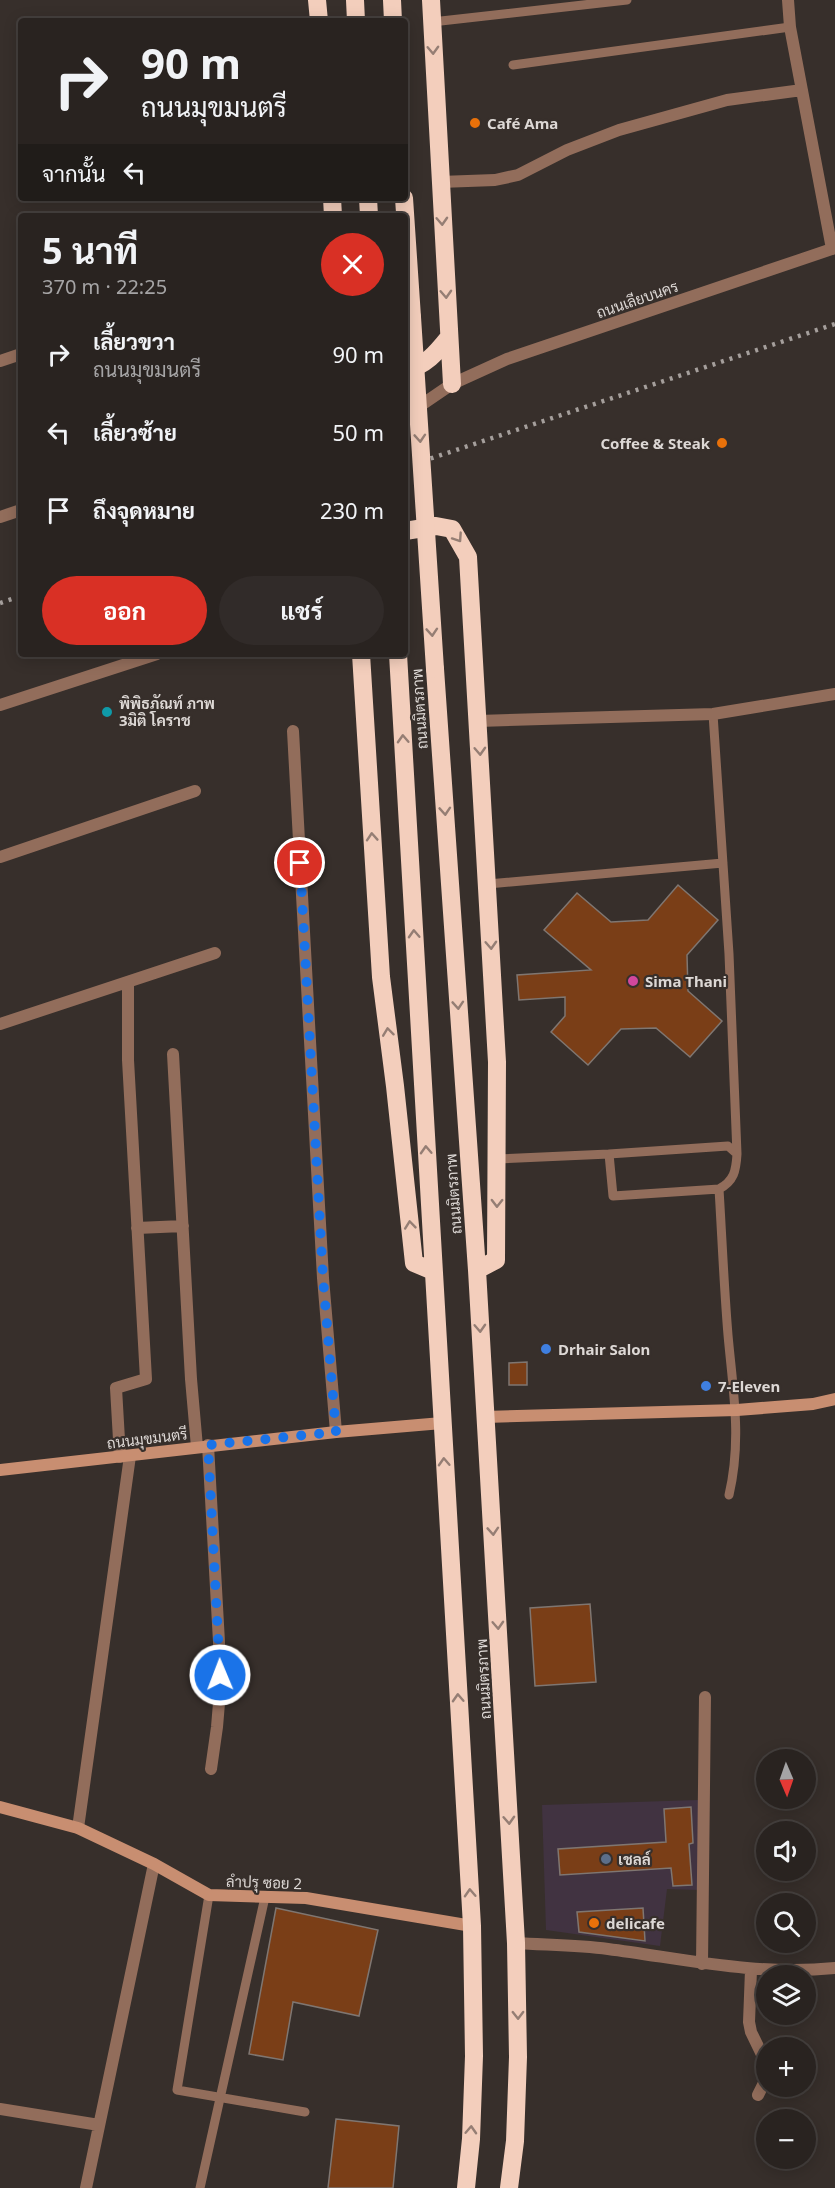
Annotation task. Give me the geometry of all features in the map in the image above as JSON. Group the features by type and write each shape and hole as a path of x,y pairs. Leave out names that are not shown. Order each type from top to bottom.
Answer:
{"highway":[{"path":"317,0 319,18"},
{"path":"355,0 356,18"},
{"path":"392,0 393,18"},
{"path":"431,0 452,384"},
{"name":"ถนนมิตรภาพ","path":"408,258 477,1270 516,1943 518,2057 515,2141 509,2188"},
{"path":"408,369 415,368 436,354 449,337"},
{"path":"408,531 436,526 453,529 468,557 497,1062 496,1260 477,1270"},
{"path":"361,657 381,977 414,1263 433,1271"},
{"name":"ถนนมิตรภาพ","path":"399,663 472,1926 474,2056 471,2139 466,2188"}],"street":[{"path":"788,0 790,27 833,249"},
{"path":"440,182 495,180 518,175 567,150 619,130 727,100 802,90"},
{"name":"ถนนเลียบนคร","path":"408,412 452,384 507,359 833,249"},
{"path":"0,361 18,355"},
{"path":"0,517 18,511"},
{"path":"0,705 147,657"},
{"path":"478,721 713,714 835,694"},
{"path":"293,731 322,1267 336,1432"},
{"path":"0,857 195,791"},
{"path":"0,1024 215,953"},
{"path":"78,1828 125,1457 116,1389 146,1378 128,1060 128,983"},
{"path":"173,1054 191,1379 202,1446 219,1642 220,1691 211,1769"},
{"path":"136,1228 183,1226"},
{"path":"485,1418 737,1410 813,1404 835,1399"},
{"name":"ถนนมุขมนตรี","path":"0,1470 336,1432 442,1424"},
{"path":"702,1964 705,1698"},
{"name":"ลำปรุ ซอย 2","path":"0,1807 78,1828 154,1864 209,1895 306,1898 472,1926"},
{"path":"86,2188 154,1864"},
{"path":"516,1943 607,1949 751,1970 804,1971 835,1968"},
{"path":"751,1970 749,2022 756,2042"},
{"path":"0,2109 99,2125"}],"lane":[{"path":"432,22 627,0"},
{"path":"513,65 790,27"},
{"path":"609,1154 613,1196 719,1189 730,1183 736,1169 729,966 713,714"},
{"path":"488,884 723,863"},
{"path":"497,1159 728,1146 737,1154"},
{"path":"719,1189 728,1334 737,1410 737,1446 729,1494"},
{"path":"209,1895 177,2090 305,2112"},
{"path":"200,2188 265,1897"}],"shaded area":[{"path":"698,1800 698,1890 667,1889 660,1946 546,1930 542,1805"}],"building":[{"name":"Sima Thani","path":"678,885 718,920 687,955 688,991 722,1021 690,1057 656,1028 621,1029 588,1065 551,1032 565,1016 565,997 519,1000 517,975 591,970 544,930 577,893 611,922 648,920"},
{"path":"527,1362 527,1385 509,1385 509,1363"},
{"path":"590,1604 596,1682 535,1686 530,1608"},
{"path":"691,1807 693,1843 689,1844 692,1885 673,1886 671,1868 560,1875 558,1849 666,1842 664,1809"},
{"path":"276,1908 378,1930 359,2016 293,2002 283,2060 249,2054"},
{"path":"643,1908 645,1941 579,1932 577,1912"},
{"path":"336,2119 399,2126 393,2188 328,2188"}],"railway":[{"path":"408,466 835,324"},
{"path":"0,603 18,597"}],"place":[{"name":"Café Ama","path":"475,123"},
{"name":"Coffee & Steak","path":"722,443"},
{"name":"พิพิธภัณท์ ภาพ 3มิติ โคราช","path":"107,712"},
{"name":"Sima Thani","path":"633,981"},
{"name":"Drhair Salon","path":"546,1349"},
{"name":"7-Eleven","path":"706,1386"},
{"name":"เชลล์","path":"606,1859"},
{"name":"delicafe","path":"594,1923"}],"route":[{"path":"220,1675 208,1445 336,1432 323,1278 300,863"}]}
